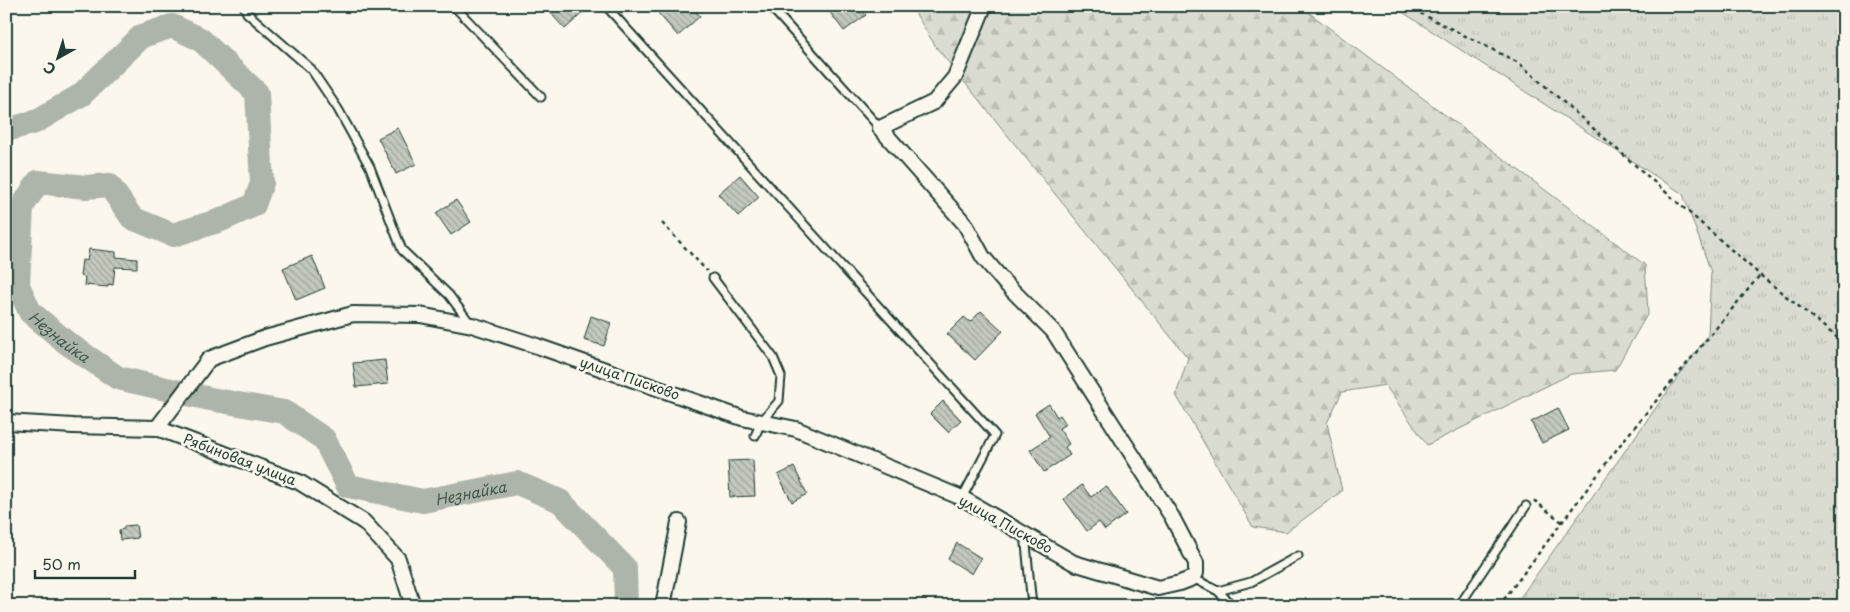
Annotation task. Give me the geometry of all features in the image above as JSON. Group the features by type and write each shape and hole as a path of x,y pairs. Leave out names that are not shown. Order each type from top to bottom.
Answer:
{"street":[{"path":"984,6 955,77 934,102 880,128 965,224 983,257 999,276 1053,331 1172,517 1196,563 1196,573 1193,578"},
{"name":"улица Писково","path":"157,428 209,359 265,338 353,314 420,315 472,325 620,374 742,418 796,429 962,498 1074,563 1158,588 1193,578"},
{"name":"Рябиновая улица","path":"6,422 157,428 300,482 364,522 398,559 413,606"},
{"path":"663,606 679,522"}],"lane":[{"path":"244,6 247,13 311,69 338,109 370,167 402,250 449,295 472,325"},
{"path":"454,6 541,97"},
{"path":"606,6 995,435 962,498"},
{"path":"770,6 880,128"},
{"path":"713,278 773,357 781,376 779,401 761,422 755,436"},
{"path":"1459,606 1526,506"},
{"path":"1025,534 1032,606"},
{"path":"1218,591 1250,582 1298,556"},
{"path":"1193,578 1218,591 1233,606"}],"path":[{"path":"1406,6 1519,63 1760,275 1844,343"},
{"path":"662,223 713,278"},
{"path":"1499,606 1623,441 1760,275"},
{"path":"1526,506 1535,501 1562,522"}],"green space":[{"path":"911,6 1300,6 1645,265 1648,313 1615,370 1571,374 1427,445 1385,385 1342,392 1327,423 1342,491 1286,532 1253,527 1176,395 1188,358 936,47"},
{"path":"1393,6 1844,6 1844,606 1514,606 1708,335 1711,272 1683,194"}],"building":[{"path":"544,6 590,6 565,29"},
{"path":"665,6 692,6 700,16 678,36 658,13"},
{"path":"825,6 859,6 866,15 844,31"},
{"path":"398,128 416,164 396,174 378,138"},
{"path":"740,175 759,197 738,216 718,194"},
{"path":"456,200 471,222 451,235 436,213"},
{"path":"89,249 116,252 116,257 137,259 137,268 115,267 113,285 108,284 108,287 84,285 85,277 80,276 82,260 87,261"},
{"path":"312,256 325,288 296,300 283,268"},
{"path":"981,311 1003,331 975,360 947,334 964,317 970,322"},
{"path":"591,316 611,323 604,346 584,340"},
{"path":"385,360 388,384 356,387 353,363"},
{"path":"943,401 961,420 948,432 930,414"},
{"path":"1049,404 1057,417 1060,415 1066,424 1059,428 1069,444 1065,447 1070,455 1044,472 1030,450 1050,437 1035,413"},
{"path":"1558,408 1569,430 1542,443 1531,422"},
{"path":"753,460 755,496 730,497 728,461"},
{"path":"794,467 807,494 792,502 778,475"},
{"path":"1082,485 1091,497 1106,486 1126,514 1105,530 1099,522 1087,531 1064,499"},
{"path":"136,525 138,538 120,540 119,530 124,529 124,526"},
{"path":"957,543 981,558 972,574 948,559"}],"waterway":[{"name":"Незнайка","path":"6,130 35,122 81,95 142,36 172,26 200,39 257,93 262,183 254,205 221,220 173,235 132,218 109,185 86,187 38,182 22,207 18,285 30,312 67,343 118,378 210,399 284,412 324,439 348,486 423,501 517,483 560,501 625,568 626,606"}]}
